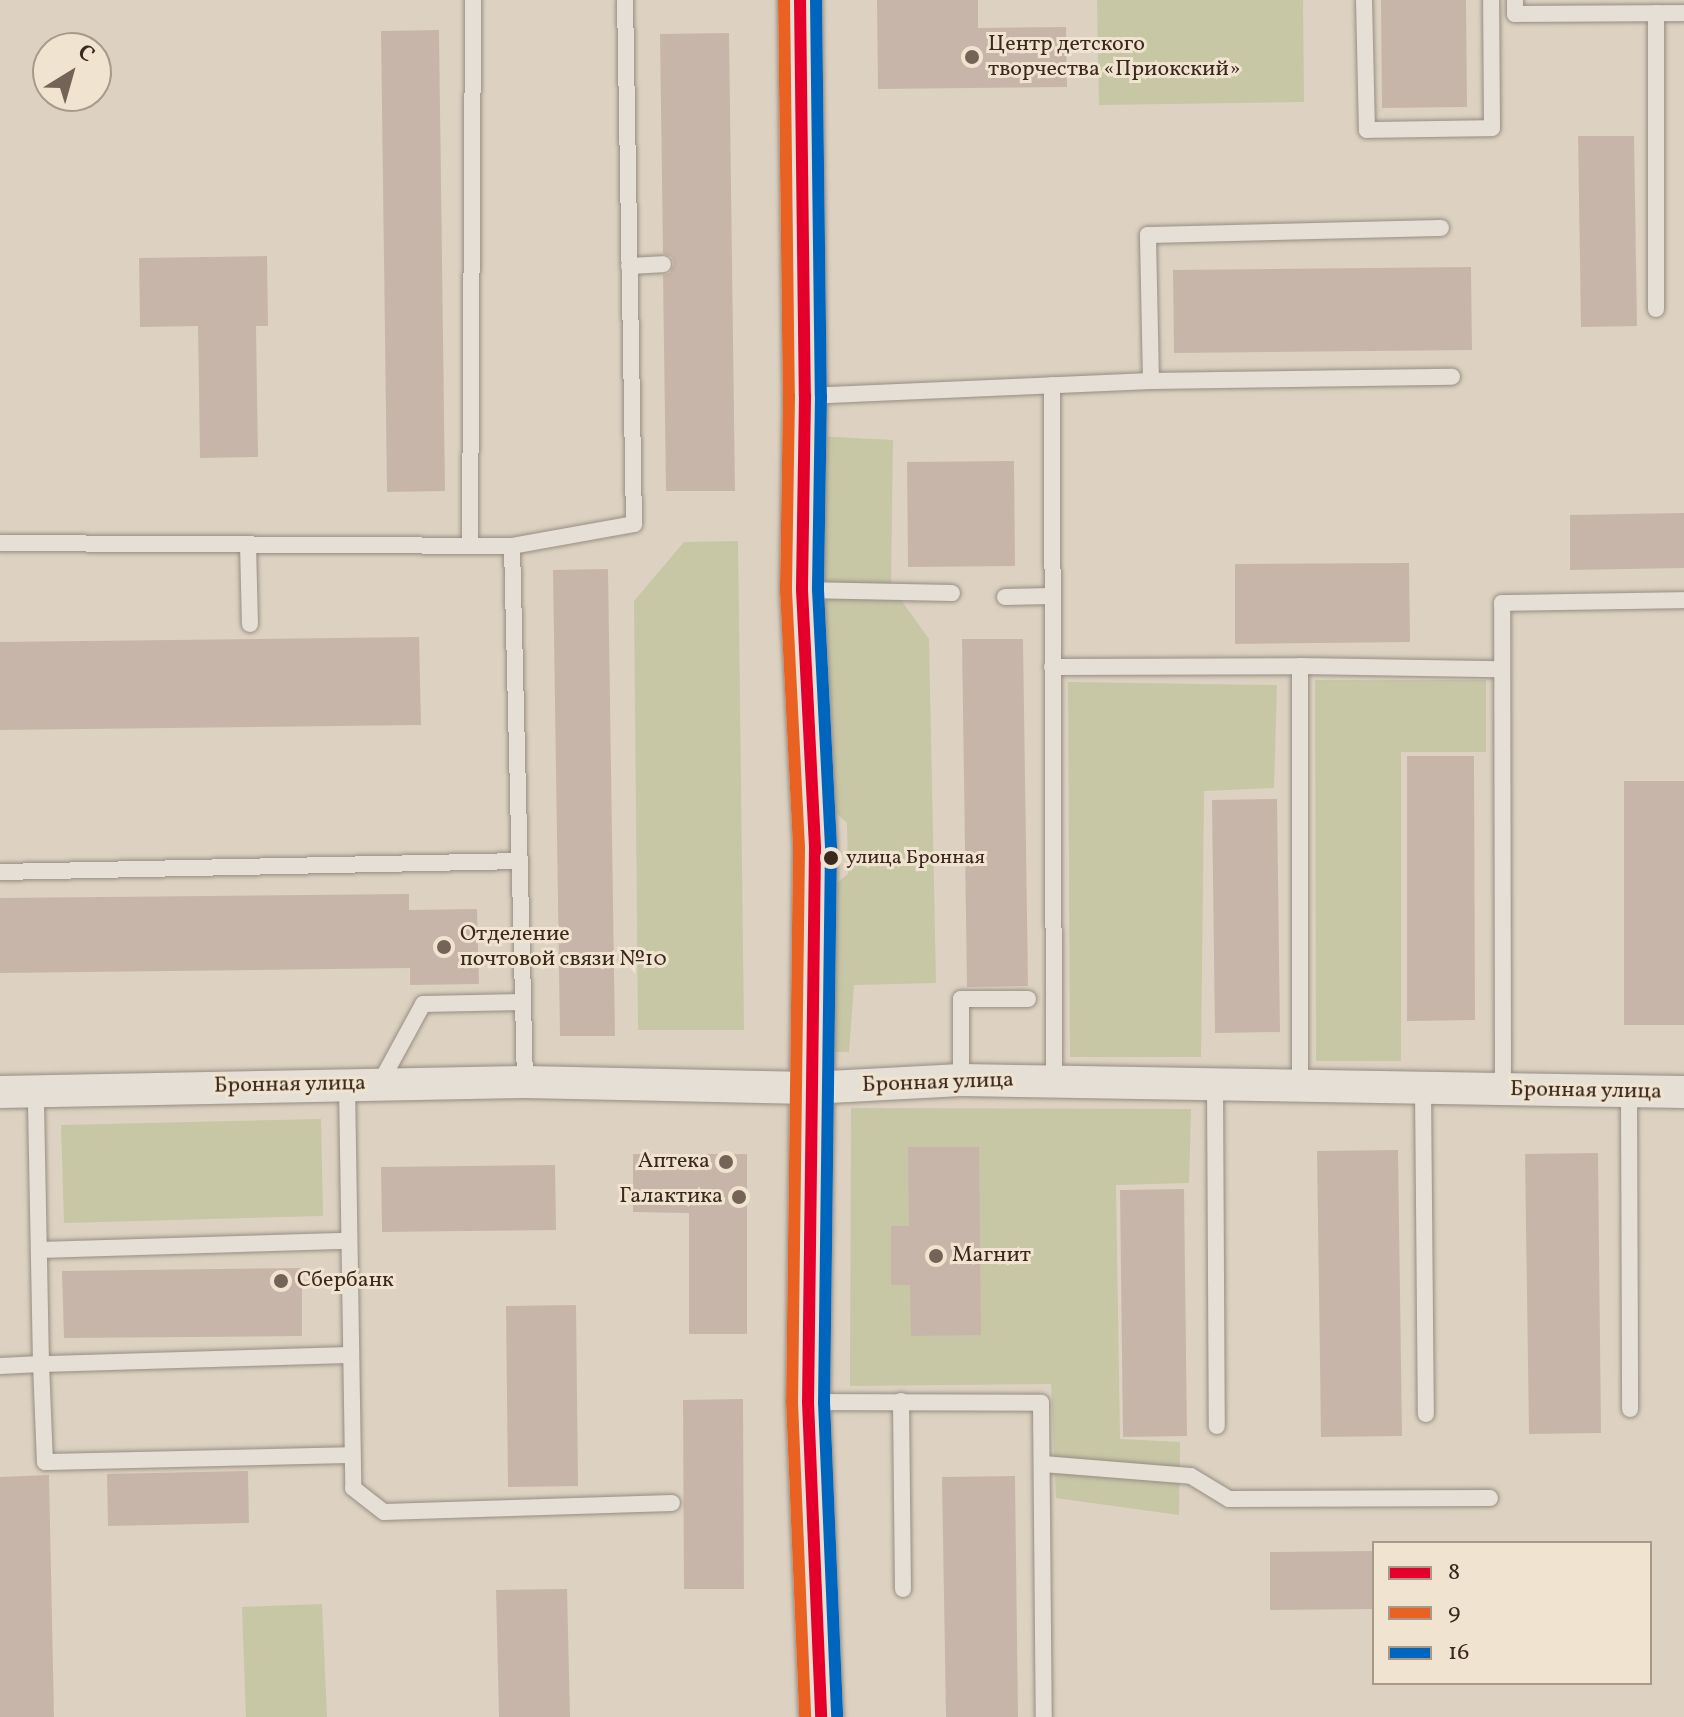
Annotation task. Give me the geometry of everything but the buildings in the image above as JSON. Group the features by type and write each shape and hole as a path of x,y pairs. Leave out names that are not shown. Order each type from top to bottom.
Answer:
{"main road":[{"path":"800,0 805,396 802,590 815,848 808,1402 821,1717"}],"street":[{"name":"Бронная улица","path":"0,1092 525,1082 810,1088 961,1080 1684,1092"}],"lane":[{"path":"470,545 473,0"},
{"path":"0,543 512,546 634,524 625,0"},
{"path":"1364,0 1367,130 1492,128 1491,0"},
{"path":"1515,0 1515,14 1684,13"},
{"path":"1656,13 1656,309"},
{"path":"1151,381 1148,235 1441,228"},
{"path":"629,266 663,264"},
{"path":"805,396 1151,381 1452,377"},
{"path":"1052,385 1054,1081"},
{"path":"248,544 250,624"},
{"path":"512,546 525,1082"},
{"path":"802,590 952,593"},
{"path":"1005,597 1051,596"},
{"path":"1503,1089 1502,603 1684,600"},
{"path":"1300,666 1300,1086"},
{"path":"1052,667 1500,669"},
{"path":"0,872 520,861"},
{"path":"961,1080 961,999 1028,999"},
{"path":"380,1083 423,1004 523,1002"},
{"path":"347,1084 353,1488 384,1512 672,1503"},
{"path":"1215,1085 1217,1426"},
{"path":"1423,1088 1426,1414"},
{"path":"36,1092 45,1462 351,1455"},
{"path":"1629,1092 1630,1409"},
{"path":"39,1250 348,1241"},
{"path":"0,1366 349,1355"},
{"path":"901,1401 903,1589"},
{"path":"808,1402 1041,1403 1044,1717"},
{"path":"1043,1464 1191,1476 1229,1499 1490,1498"}],"green space":[{"path":"1097,0 1303,0 1304,102 1099,105"},
{"path":"815,436 893,440 891,586 929,639 936,983 854,985 849,1052 821,1052 822,895 848,874 847,823 820,799"},
{"path":"738,541 744,1030 638,1030 634,601 684,542"},
{"path":"1315,680 1486,680 1486,752 1401,752 1401,1061 1316,1061"},
{"path":"1068,682 1277,685 1274,788 1204,791 1201,1057 1070,1057"},
{"path":"851,1108 1191,1109 1189,1183 1116,1185 1120,1439 1180,1442 1179,1515 1056,1498 1051,1384 850,1386"},
{"path":"321,1119 323,1216 64,1223 61,1125"},
{"path":"322,1604 327,1717 246,1717 242,1607"}],"transit line":[{"name":"9","path":"784,0 789,396 786,591 799,848 792,1402 805,1717"},
{"name":"8","path":"800,0 805,396 802,590 815,848 808,1402 821,1717"},
{"name":"16","path":"816,0 821,396 818,590 831,848 824,1402 837,1716"}],"place":[{"name":"Центр детского творчества «Приокский»","path":"972,57"},
{"name":"улица Бронная","path":"831,858"},
{"name":"Отделение почтовой связи №10","path":"444,947"},
{"name":"Аптека","path":"726,1162"},
{"name":"Галактика","path":"739,1197"},
{"name":"Магнит","path":"936,1256"},
{"name":"Сбербанк","path":"281,1281"}]}
